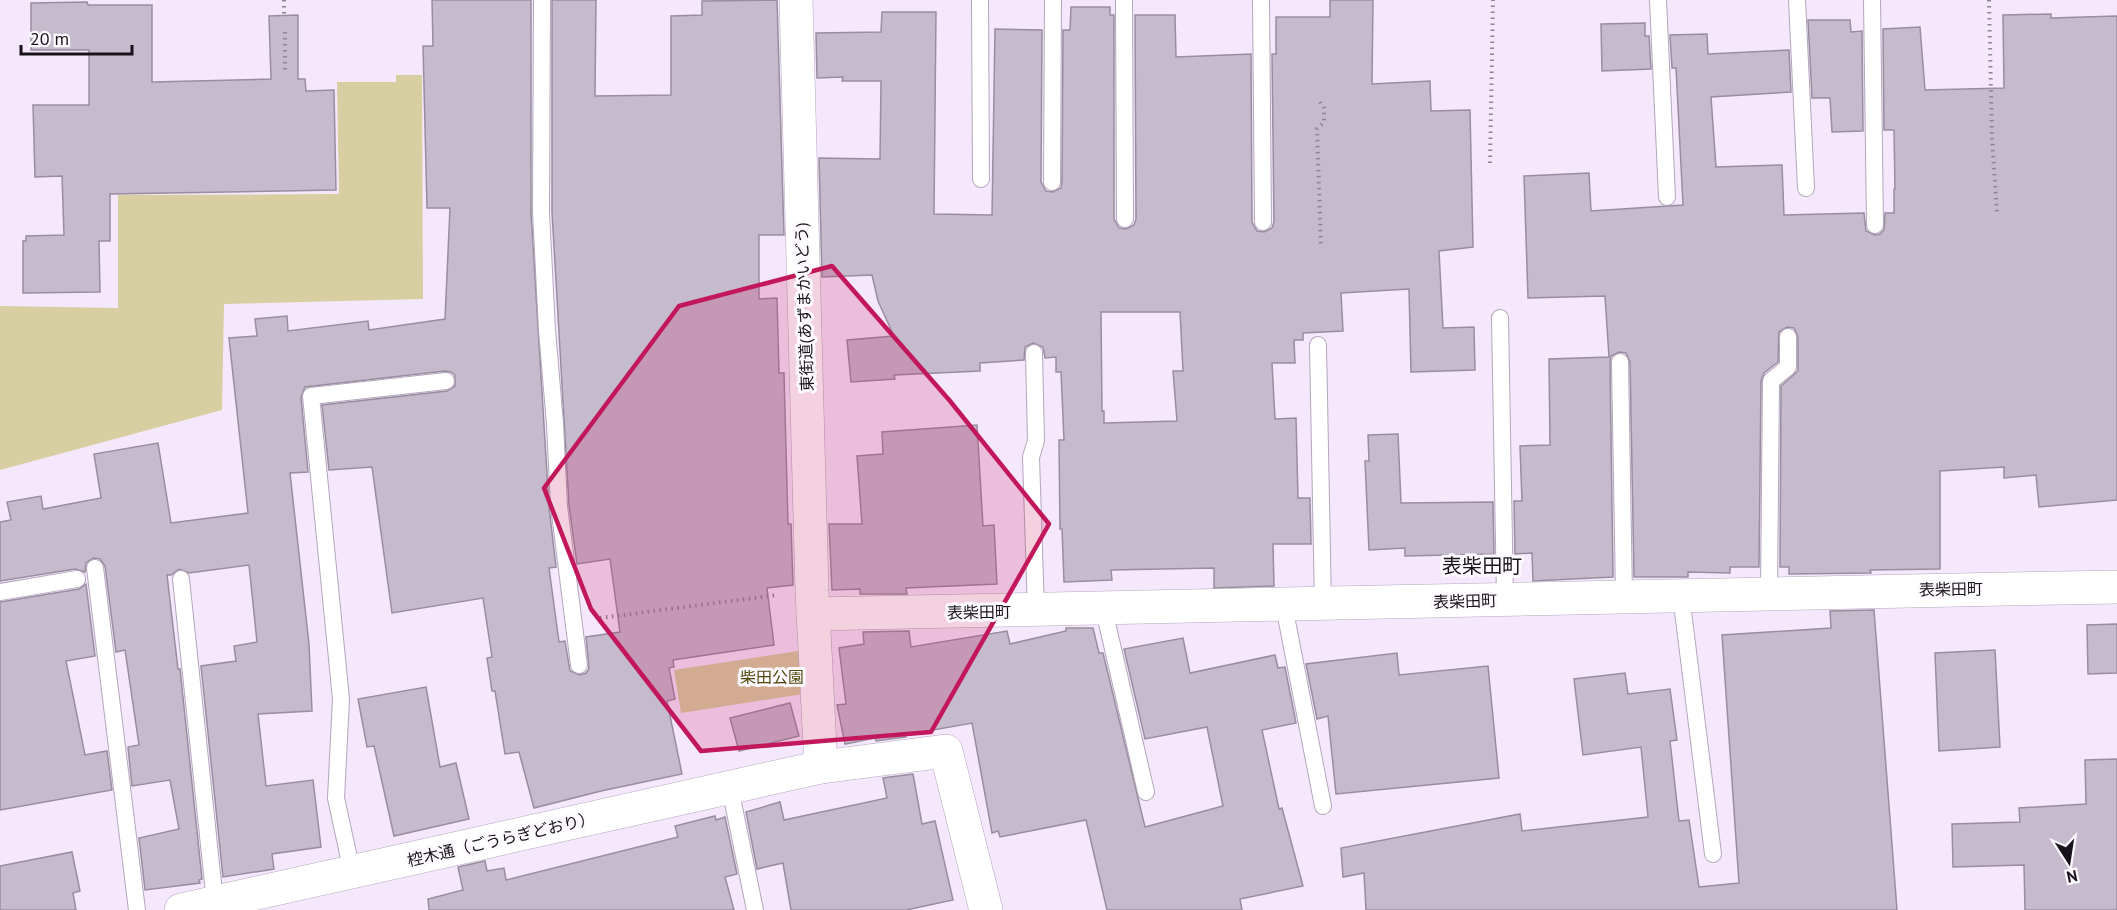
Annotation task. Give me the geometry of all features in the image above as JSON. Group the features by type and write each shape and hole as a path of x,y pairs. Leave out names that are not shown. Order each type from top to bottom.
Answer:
{"street":[{"name":"東街道(あずまかいどう)","path":"796,0 812,602 822,767"},
{"name":"表柴田町","path":"812,602 1036,611 1624,596 2117,587"},
{"name":"椌木通（ごうらぎどおり）","path":"181,910 822,767 946,751 986,910"}],"lane":[{"path":"542,0 541,212 559,506 579,665"},
{"path":"980,0 981,179"},
{"path":"1052,182 1053,0"},
{"path":"1124,0 1125,219"},
{"path":"1261,0 1263,222"},
{"path":"1658,0 1667,197"},
{"path":"1797,0 1806,188"},
{"path":"1872,0 1875,225"},
{"path":"1500,318 1505,599"},
{"path":"1769,593 1771,381 1788,367 1788,337"},
{"path":"1317,345 1323,605"},
{"path":"1034,353 1036,441 1031,457 1036,611"},
{"path":"1620,362 1624,596"},
{"path":"352,872 336,798 341,699 311,396 446,381"},
{"path":"96,568 137,910"},
{"path":"0,592 77,579"},
{"path":"181,579 215,902"},
{"path":"1681,595 1713,854"},
{"path":"1284,606 1323,806"},
{"path":"1104,610 1146,792"},
{"path":"730,788 755,910"}],"path":[{"path":"284,0 284,16"},
{"path":"1490,163 1493,0"},
{"path":"1989,0 1992,138 1997,213"},
{"path":"285,32 285,73"},
{"path":"1320,102 1324,108 1324,122 1317,129 1321,245"},
{"path":"573,621 812,602"}],"highlighted area":[{"path":"832,266 950,401 1049,524 931,732 701,751 591,609 544,488 679,306"}],"green space":[{"path":"396,75 422,75 423,299 224,304 222,410 0,470 0,306 118,308 118,195 339,194 337,82 396,82"},
{"name":"柴田公園","path":"798,651 803,694 681,713 674,670"}],"building":[{"path":"432,0 531,0 531,212 549,507 556,567 549,568 559,642 565,641 570,671 580,675 589,669 586,637 620,632 610,559 577,564 569,505 552,212 552,0 596,0 595,96 671,95 671,16 702,15 702,1 777,0 784,235 759,235 759,299 777,298 779,373 784,373 788,524 791,524 793,585 767,588 774,645 673,660 674,667 669,668 675,699 667,701 682,774 534,808 519,752 505,754 487,658 492,657 483,598 392,613 372,467 329,470 322,405 447,391 455,386 455,375 445,371 305,387 301,397 308,472 290,473 309,644 312,711 258,714 266,786 313,780 321,847 272,854 274,869 223,877 201,666 236,661 234,646 257,642 249,565 189,573 179,569 167,575 178,669 180,669 202,879 199,880 200,883 145,890 139,838 179,829 170,780 132,786 128,747 139,745 125,650 116,652 105,566 100,559 93,558 86,563 85,572 75,569 0,581 0,522 11,520 7,502 41,496 43,509 101,498 94,454 158,443 171,523 248,513 229,338 257,336 255,319 287,316 288,331 368,321 369,330 445,319 450,208 427,208 423,46 433,46"},
{"path":"1330,0 1373,0 1372,84 1430,81 1431,111 1470,110 1473,247 1439,251 1443,328 1474,327 1475,370 1411,372 1409,289 1341,293 1343,331 1303,333 1303,340 1294,340 1295,363 1272,363 1275,419 1296,418 1298,498 1310,498 1311,544 1273,544 1274,586 1214,588 1214,568 1111,570 1112,580 1064,582 1062,529 1060,529 1059,440 1064,440 1061,372 1056,372 1056,357 1045,358 1043,347 1033,343 1025,347 1024,360 980,363 980,371 894,375 895,379 851,382 847,340 894,336 878,301 872,275 822,277 819,158 880,159 881,81 842,81 843,77 817,78 816,33 881,32 882,12 936,12 934,214 992,215 995,29 1042,30 1041,182 1046,191 1053,192 1061,188 1062,182 1063,30 1070,30 1071,7 1110,7 1110,15 1114,15 1114,219 1119,228 1126,229 1134,225 1136,219 1135,15 1175,15 1176,57 1251,54 1252,222 1257,231 1264,232 1272,228 1274,222 1272,54 1276,54 1276,17 1330,17","holes":["1101,312 1180,312 1183,371 1173,371 1177,421 1104,423"]},
{"path":"87,2 88,5 152,5 152,82 271,79 269,16 298,15 298,79 305,79 306,91 334,90 336,190 110,194 110,241 99,241 100,292 23,293 23,241 26,241 26,236 64,235 62,176 35,177 33,105 89,105 89,50 31,50 31,3"},
{"path":"2051,14 2051,18 2117,16 2117,500 2039,507 2036,475 2004,478 2004,467 1940,471 1940,569 1789,574 1789,567 1780,567 1781,386 1798,371 1798,337 1794,328 1787,327 1779,332 1778,362 1764,373 1761,381 1759,567 1730,567 1730,573 1688,572 1688,577 1634,577 1630,362 1626,353 1619,352 1611,356 1610,362 1613,577 1533,581 1532,553 1515,554 1514,501 1522,501 1520,446 1550,445 1549,359 1609,357 1605,296 1528,298 1524,176 1589,173 1591,211 1683,205 1676,68 1672,68 1670,35 1707,34 1708,54 1789,50 1791,92 1711,97 1716,167 1782,165 1784,215 1864,213 1866,231 1875,235 1880,234 1884,230 1885,213 1894,213 1895,189 1894,130 1884,130 1883,29 1920,27 1925,90 2004,88 2003,15"},
{"path":"1808,20 1850,20 1851,32 1862,31 1863,131 1832,132 1830,98 1812,98"},
{"path":"1645,23 1645,36 1649,36 1651,69 1602,71 1601,24"},
{"path":"977,425 983,526 994,525 997,584 906,588 907,594 860,594 860,589 832,590 829,524 862,524 857,456 883,454 882,432"},
{"path":"1398,434 1401,503 1493,502 1494,554 1405,556 1405,548 1369,550 1365,461 1369,461 1368,435"},
{"path":"86,584 95,656 66,661 85,755 107,751 112,790 0,810 0,602 79,589"},
{"path":"1874,610 1897,910 1366,910 1364,873 1343,877 1341,848 1520,814 1522,831 1648,817 1641,747 1583,755 1574,679 1625,673 1628,694 1670,689 1677,740 1670,741 1679,821 1689,820 1699,887 1739,883 1722,635 1831,628 1830,611"},
{"path":"2117,624 2117,673 2088,674 2087,625"},
{"path":"1066,628 1093,628 1099,653 1103,653 1145,827 1223,806 1207,727 1145,739 1124,649 1183,638 1190,673 1275,655 1278,668 1285,667 1296,723 1262,730 1279,809 1282,808 1303,886 1240,899 1242,910 1107,910 1086,820 1000,837 998,831 992,833 972,723 905,735 906,737 876,741 875,738 845,744 837,705 846,704 839,648 864,644 863,632 909,631 911,647 1007,631 1010,644 1066,631"},
{"path":"1995,650 2000,747 1939,751 1935,653"},
{"path":"1397,653 1399,675 1488,666 1499,778 1336,794 1328,716 1317,719 1306,664"},
{"path":"426,687 440,767 456,763 469,819 394,836 374,746 367,747 358,699"},
{"path":"790,703 799,736 739,751 730,718"},
{"path":"2117,759 2117,910 2025,910 2024,865 1953,867 1952,824 2020,822 2019,808 2086,804 2085,760"},
{"path":"913,774 922,824 935,821 953,900 906,910 791,910 783,863 757,869 746,812 780,802 784,820 887,798 883,778"},
{"path":"715,816 716,820 725,817 737,874 725,877 734,910 429,910 428,899 463,890 458,867 485,861 487,871 504,868 506,880 678,837 675,826"},
{"path":"72,852 80,891 73,893 76,910 0,910 0,866"}],"district":[{"name":"表柴田町","path":"1482,566"}]}
